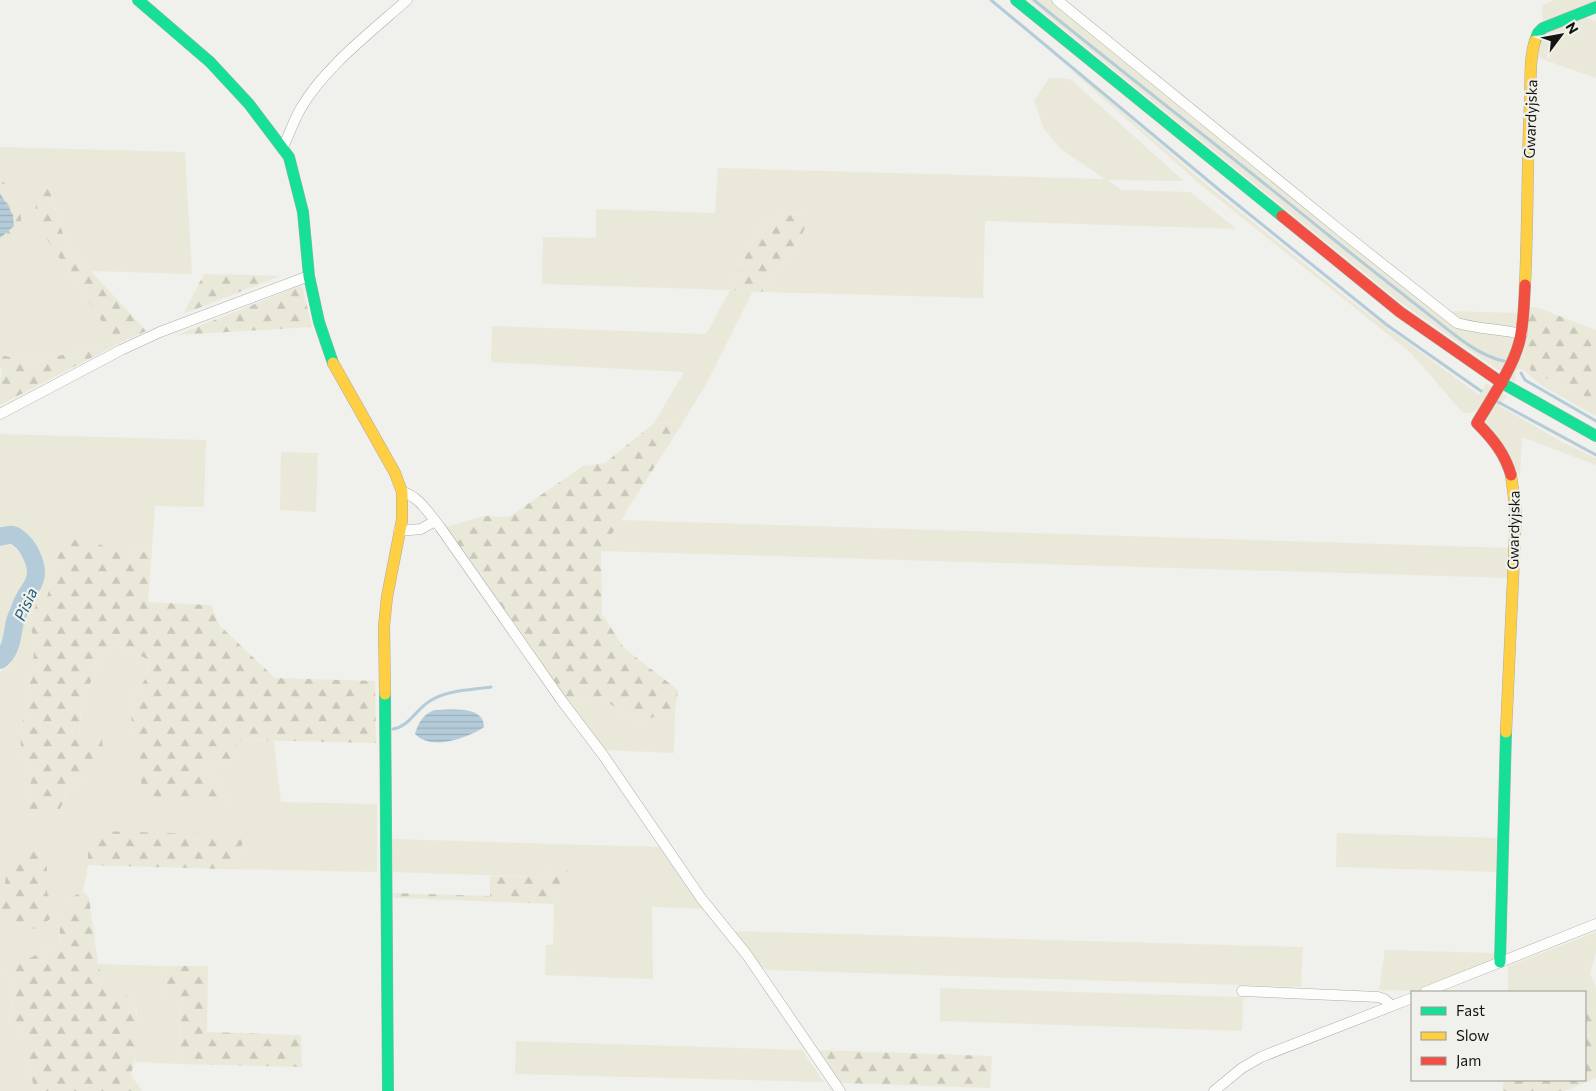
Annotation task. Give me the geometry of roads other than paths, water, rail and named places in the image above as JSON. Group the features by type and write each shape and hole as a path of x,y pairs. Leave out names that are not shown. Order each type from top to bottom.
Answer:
{"street":[{"path":"138,0 210,62 249,104 283,147 294,171 300,196 309,276 319,322 336,370 395,473 402,492 403,508 400,531 387,597 384,626 388,1091"},
{"path":"283,147 301,108 320,82 358,44 407,0"},
{"path":"1016,0 1377,294 1429,334 1500,382 1596,436"},
{"path":"1057,0 1457,323 1471,327 1505,330 1522,334"},
{"name":"Gwardyjska","path":"1500,962 1506,720 1515,495 1510,464 1488,433 1477,423 1514,358 1522,334 1528,230 1528,142 1534,44 1538,33 1543,28 1559,20 1596,7"},
{"path":"0,414 121,350 160,332 309,276"},
{"path":"402,492 408,493 418,501 435,521 562,702 603,755 702,898 747,954 840,1091"},
{"path":"400,531 421,529 435,521"},
{"path":"1428,991 1596,924"},
{"path":"1242,990 1378,997 1384,999 1391,1006"},
{"path":"1214,1091 1242,1068 1260,1057 1411,998"}],"water":[{"path":"0,193 13,215 14,226 0,238"},
{"path":"435,710 465,710 472,712 483,720 484,727 458,739 430,742 415,734 422,719"}],"waterway":[{"path":"991,0 1223,193 1387,325 1481,391"},
{"path":"1034,0 1454,335 1484,354 1504,361"},
{"path":"1521,373 1525,380 1596,421"},
{"path":"1498,402 1596,455"},
{"name":"Pisia","path":"0,537 12,535 22,541 32,557 36,569 34,582 23,600 16,619 9,647 0,660"},
{"path":"393,729 404,724 425,704 436,697 491,687"}]}
